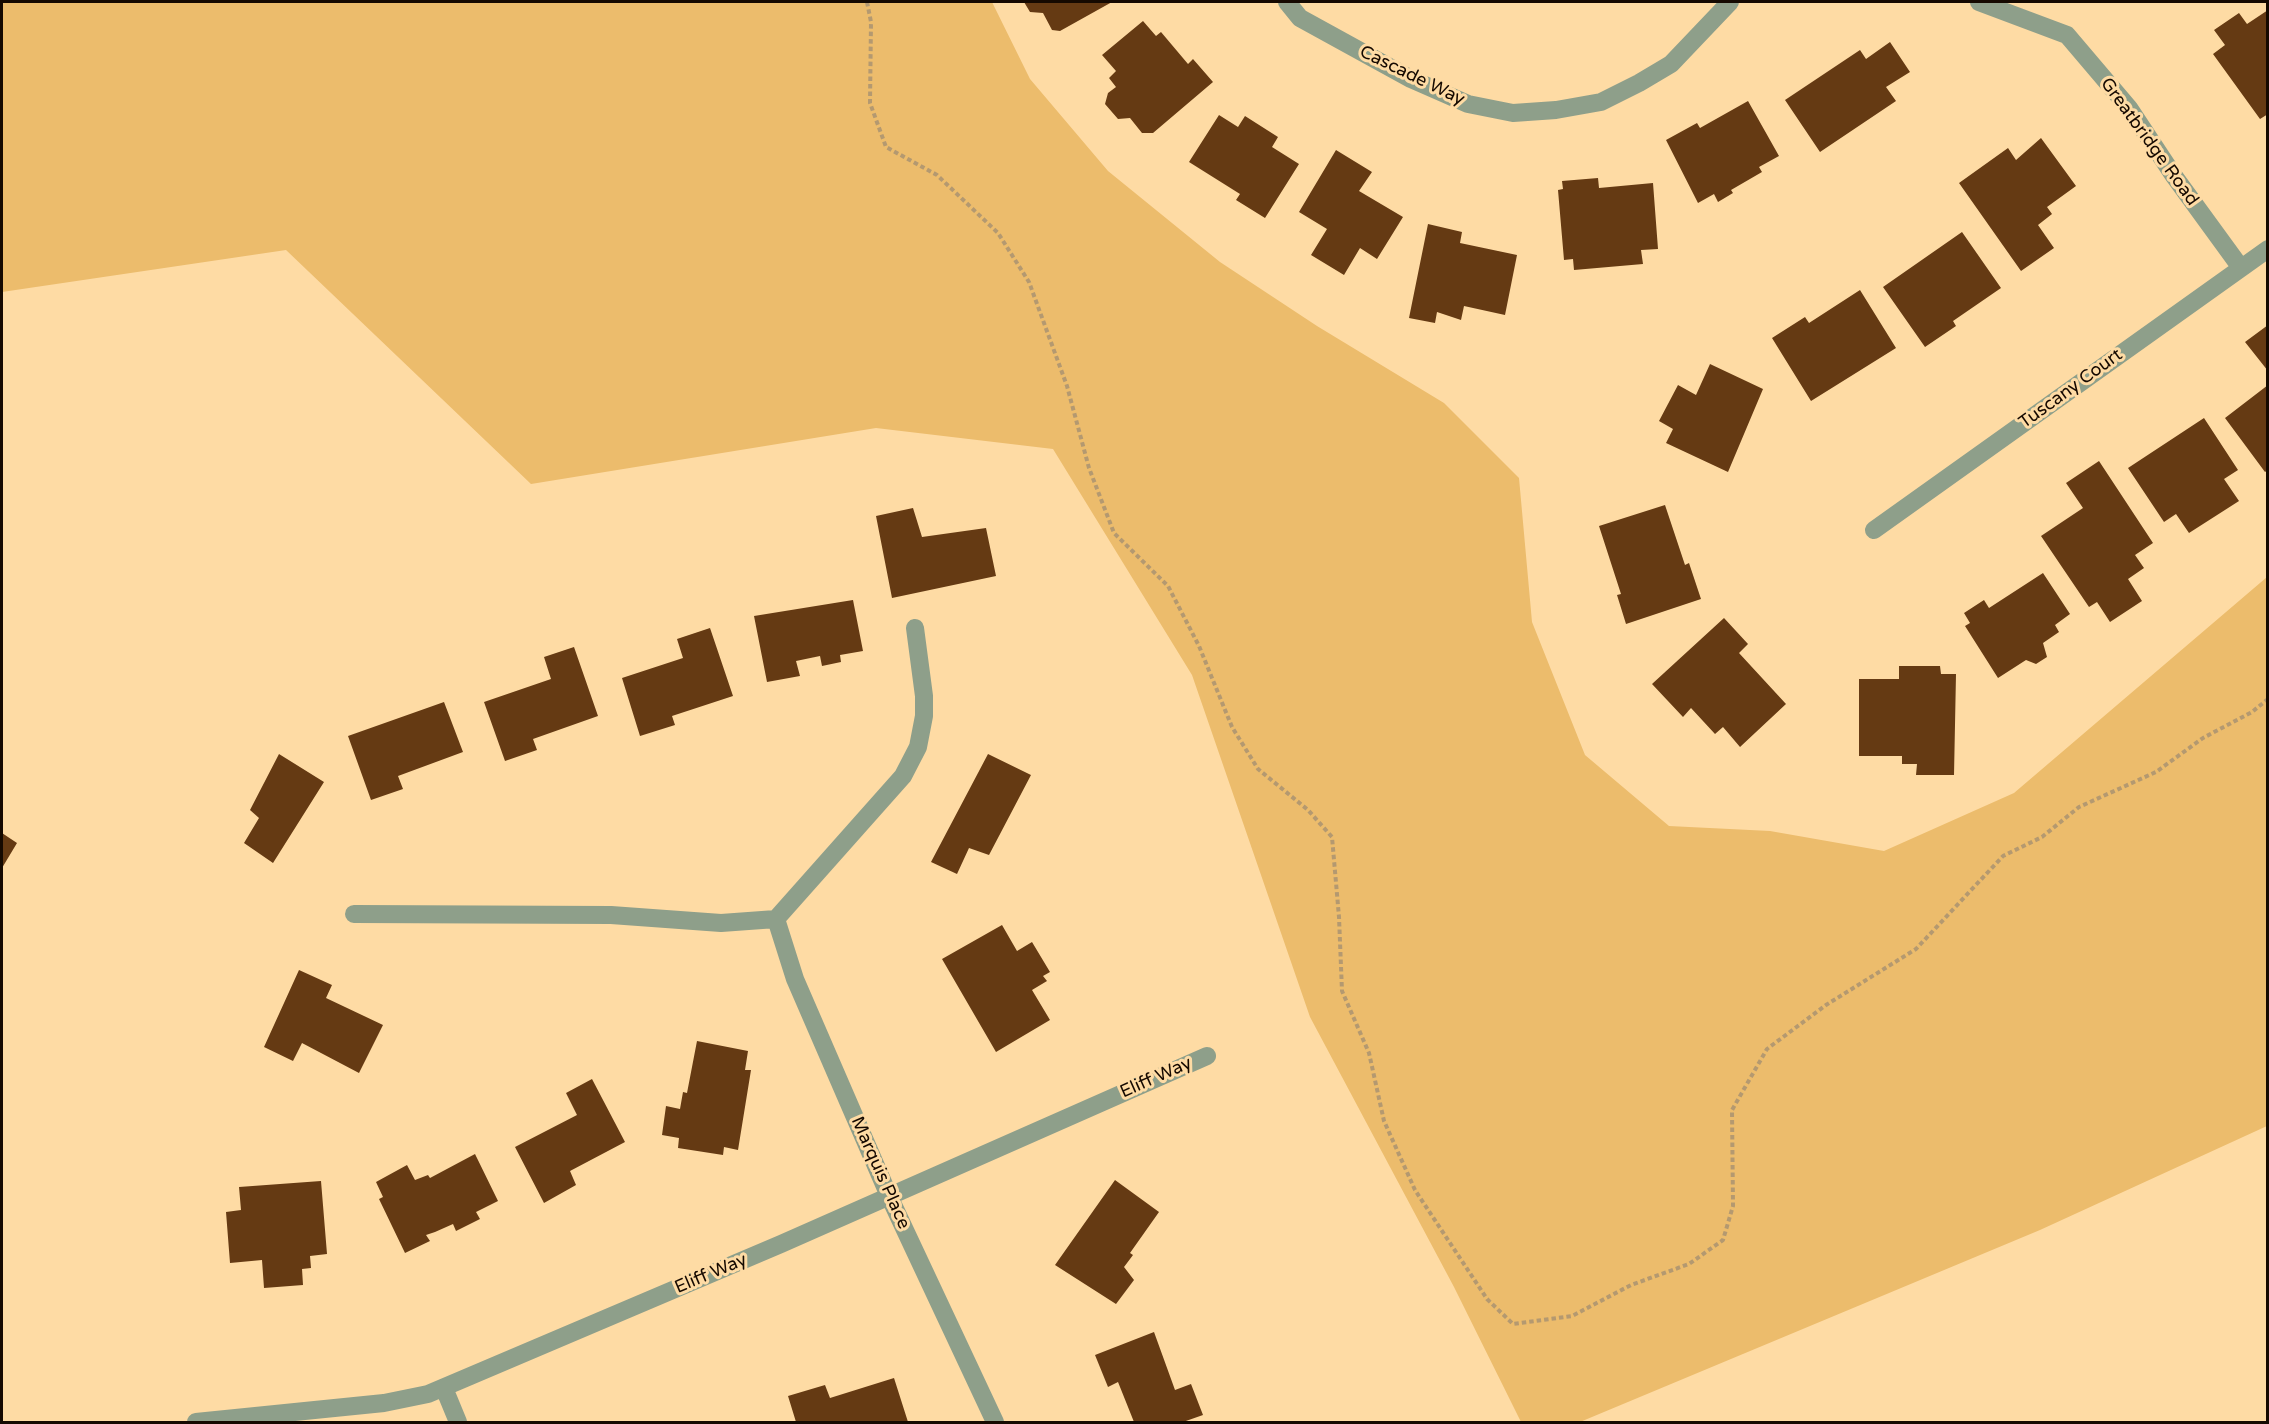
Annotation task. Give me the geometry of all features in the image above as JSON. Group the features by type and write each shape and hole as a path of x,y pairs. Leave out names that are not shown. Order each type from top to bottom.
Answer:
{"street":[{"name":"Cascade Way","path":"1287,2 1300,18 1411,78 1468,104 1513,113 1556,111 1600,102 1639,83 1671,64 1730,2"},
{"name":"Greatbridge Road","path":"1979,2 2067,35 2129,108 2174,176 2241,268"},
{"name":"Tuscany Court","path":"1874,530 2268,249"},
{"path":"354,914 611,915 721,923 776,919 903,776 918,747 924,716 924,696 915,628"},
{"name":"Marquis Place","path":"776,919 795,979 889,1196 995,1422"},
{"name":"Eliff Way","path":"196,1422 384,1404 428,1394 781,1245 1207,1056"},
{"path":"444,1388 458,1422"}],"path":[{"path":"867,2 871,22 870,103 886,147 937,175 998,233 1029,282 1067,386 1089,468 1114,533 1168,586 1199,645 1232,726 1258,769 1308,810 1332,837 1339,917 1342,991 1369,1053 1384,1120 1415,1190 1487,1299 1513,1324 1572,1316 1631,1285 1689,1264 1723,1240 1733,1206 1732,1110 1767,1049 1826,1005 1916,949 2003,856 2042,837 2079,807 2156,772 2204,738 2252,712 2268,699"}],"shaded area":[{"path":"2,2 992,2 1030,79 1108,171 1220,262 1317,326 1444,403 1519,478 1532,622 1585,755 1669,826 1770,831 1884,851 2014,793 2267,577 2267,1126 2040,1230 1580,1422 1521,1422 1454,1287 1310,1017 1192,675 1053,449 876,428 531,484 286,250 2,292"}],"building":[{"path":"1024,2 1112,2 1060,31 1052,30 1043,13 1030,12"},
{"path":"2268,10 2268,114 2260,119 2213,54 2225,45 2214,30 2239,13 2247,24"},
{"path":"1143,21 1156,36 1161,32 1188,64 1193,59 1213,82 1153,133 1142,133 1130,118 1118,119 1105,104 1108,93 1116,87 1109,78 1116,71 1102,55"},
{"path":"1890,42 1910,72 1886,87 1896,101 1820,152 1785,100 1860,50 1866,59"},
{"path":"1748,101 1779,156 1759,167 1762,172 1731,190 1733,193 1718,202 1714,194 1698,203 1666,140 1697,123 1700,128"},
{"path":"1219,115 1238,127 1245,116 1278,137 1272,147 1299,164 1265,218 1236,200 1240,194 1189,162"},
{"path":"2041,138 2076,186 2047,207 2052,214 2038,225 2054,248 2021,271 1959,183 2008,148 2016,160"},
{"path":"1336,150 1372,172 1359,191 1403,217 1377,259 1360,248 1344,275 1311,255 1327,229 1299,212"},
{"path":"1598,178 1599,188 1653,183 1658,249 1641,250 1643,264 1574,270 1573,259 1564,260 1558,190 1563,189 1562,181"},
{"path":"1428,224 1462,232 1460,243 1517,255 1505,315 1464,306 1461,320 1437,312 1435,323 1409,318"},
{"path":"1962,232 2001,288 1953,321 1956,326 1925,347 1883,287"},
{"path":"1860,290 1896,348 1811,401 1772,338 1805,317 1809,323"},
{"path":"2268,325 2268,371 2245,342"},
{"path":"1710,364 1763,389 1728,472 1666,443 1673,429 1659,421 1678,385 1696,395"},
{"path":"2268,385 2268,470 2265,472 2225,418"},
{"path":"2204,418 2238,470 2224,479 2239,501 2189,533 2176,514 2164,522 2128,468"},
{"path":"2099,461 2153,543 2135,555 2144,568 2128,579 2142,601 2110,622 2097,602 2089,607 2041,536 2083,508 2066,483"},
{"path":"1665,505 1685,565 1689,563 1701,599 1626,624 1617,595 1621,594 1599,526"},
{"path":"913,508 922,537 986,528 996,576 892,598 876,516"},
{"path":"2043,573 2070,614 2055,625 2059,632 2043,643 2047,657 2036,664 2026,660 1998,678 1965,626 1970,623 1964,613 1984,600 1989,608"},
{"path":"853,600 863,651 840,655 841,662 822,666 820,656 796,661 800,676 767,682 754,616"},
{"path":"1724,618 1748,644 1739,653 1786,704 1740,747 1723,727 1715,734 1691,708 1683,717 1652,684"},
{"path":"710,628 733,696 672,716 675,725 640,736 622,678 683,658 677,639"},
{"path":"574,647 598,716 533,739 537,750 505,761 484,702 551,679 544,657"},
{"path":"1899,666 1940,666 1941,674 1956,674 1954,775 1916,775 1917,764 1902,764 1902,756 1859,756 1859,679 1899,679"},
{"path":"444,702 463,752 398,776 403,789 371,800 348,736"},
{"path":"279,754 324,782 273,863 244,843 259,818 250,810"},
{"path":"988,754 1031,775 989,855 969,848 957,874 931,862"},
{"path":"2,833 17,843 2,868"},
{"path":"1002,925 1017,951 1032,942 1050,972 1043,976 1047,981 1032,990 1050,1020 996,1052 942,959"},
{"path":"299,970 332,985 326,998 383,1025 359,1073 302,1043 293,1061 264,1047"},
{"path":"697,1041 748,1051 745,1070 751,1070 738,1150 724,1147 723,1155 678,1148 679,1138 662,1135 666,1106 680,1109 683,1092 687,1093"},
{"path":"592,1079 625,1142 570,1171 576,1185 544,1203 515,1147 577,1115 566,1093"},
{"path":"475,1154 498,1201 476,1212 480,1219 456,1231 453,1224 426,1235 430,1241 405,1253 379,1199 383,1197 376,1182 407,1165 415,1180 428,1175 430,1178"},
{"path":"1115,1180 1159,1212 1130,1253 1133,1255 1124,1267 1134,1280 1116,1304 1055,1265"},
{"path":"321,1181 327,1254 310,1256 311,1268 302,1269 303,1285 264,1288 262,1260 230,1263 226,1212 241,1210 239,1187"},
{"path":"1154,1332 1175,1390 1191,1384 1203,1415 1183,1422 1134,1422 1118,1382 1108,1387 1095,1355"},
{"path":"894,1378 908,1422 796,1422 788,1396 825,1385 830,1398"}]}
